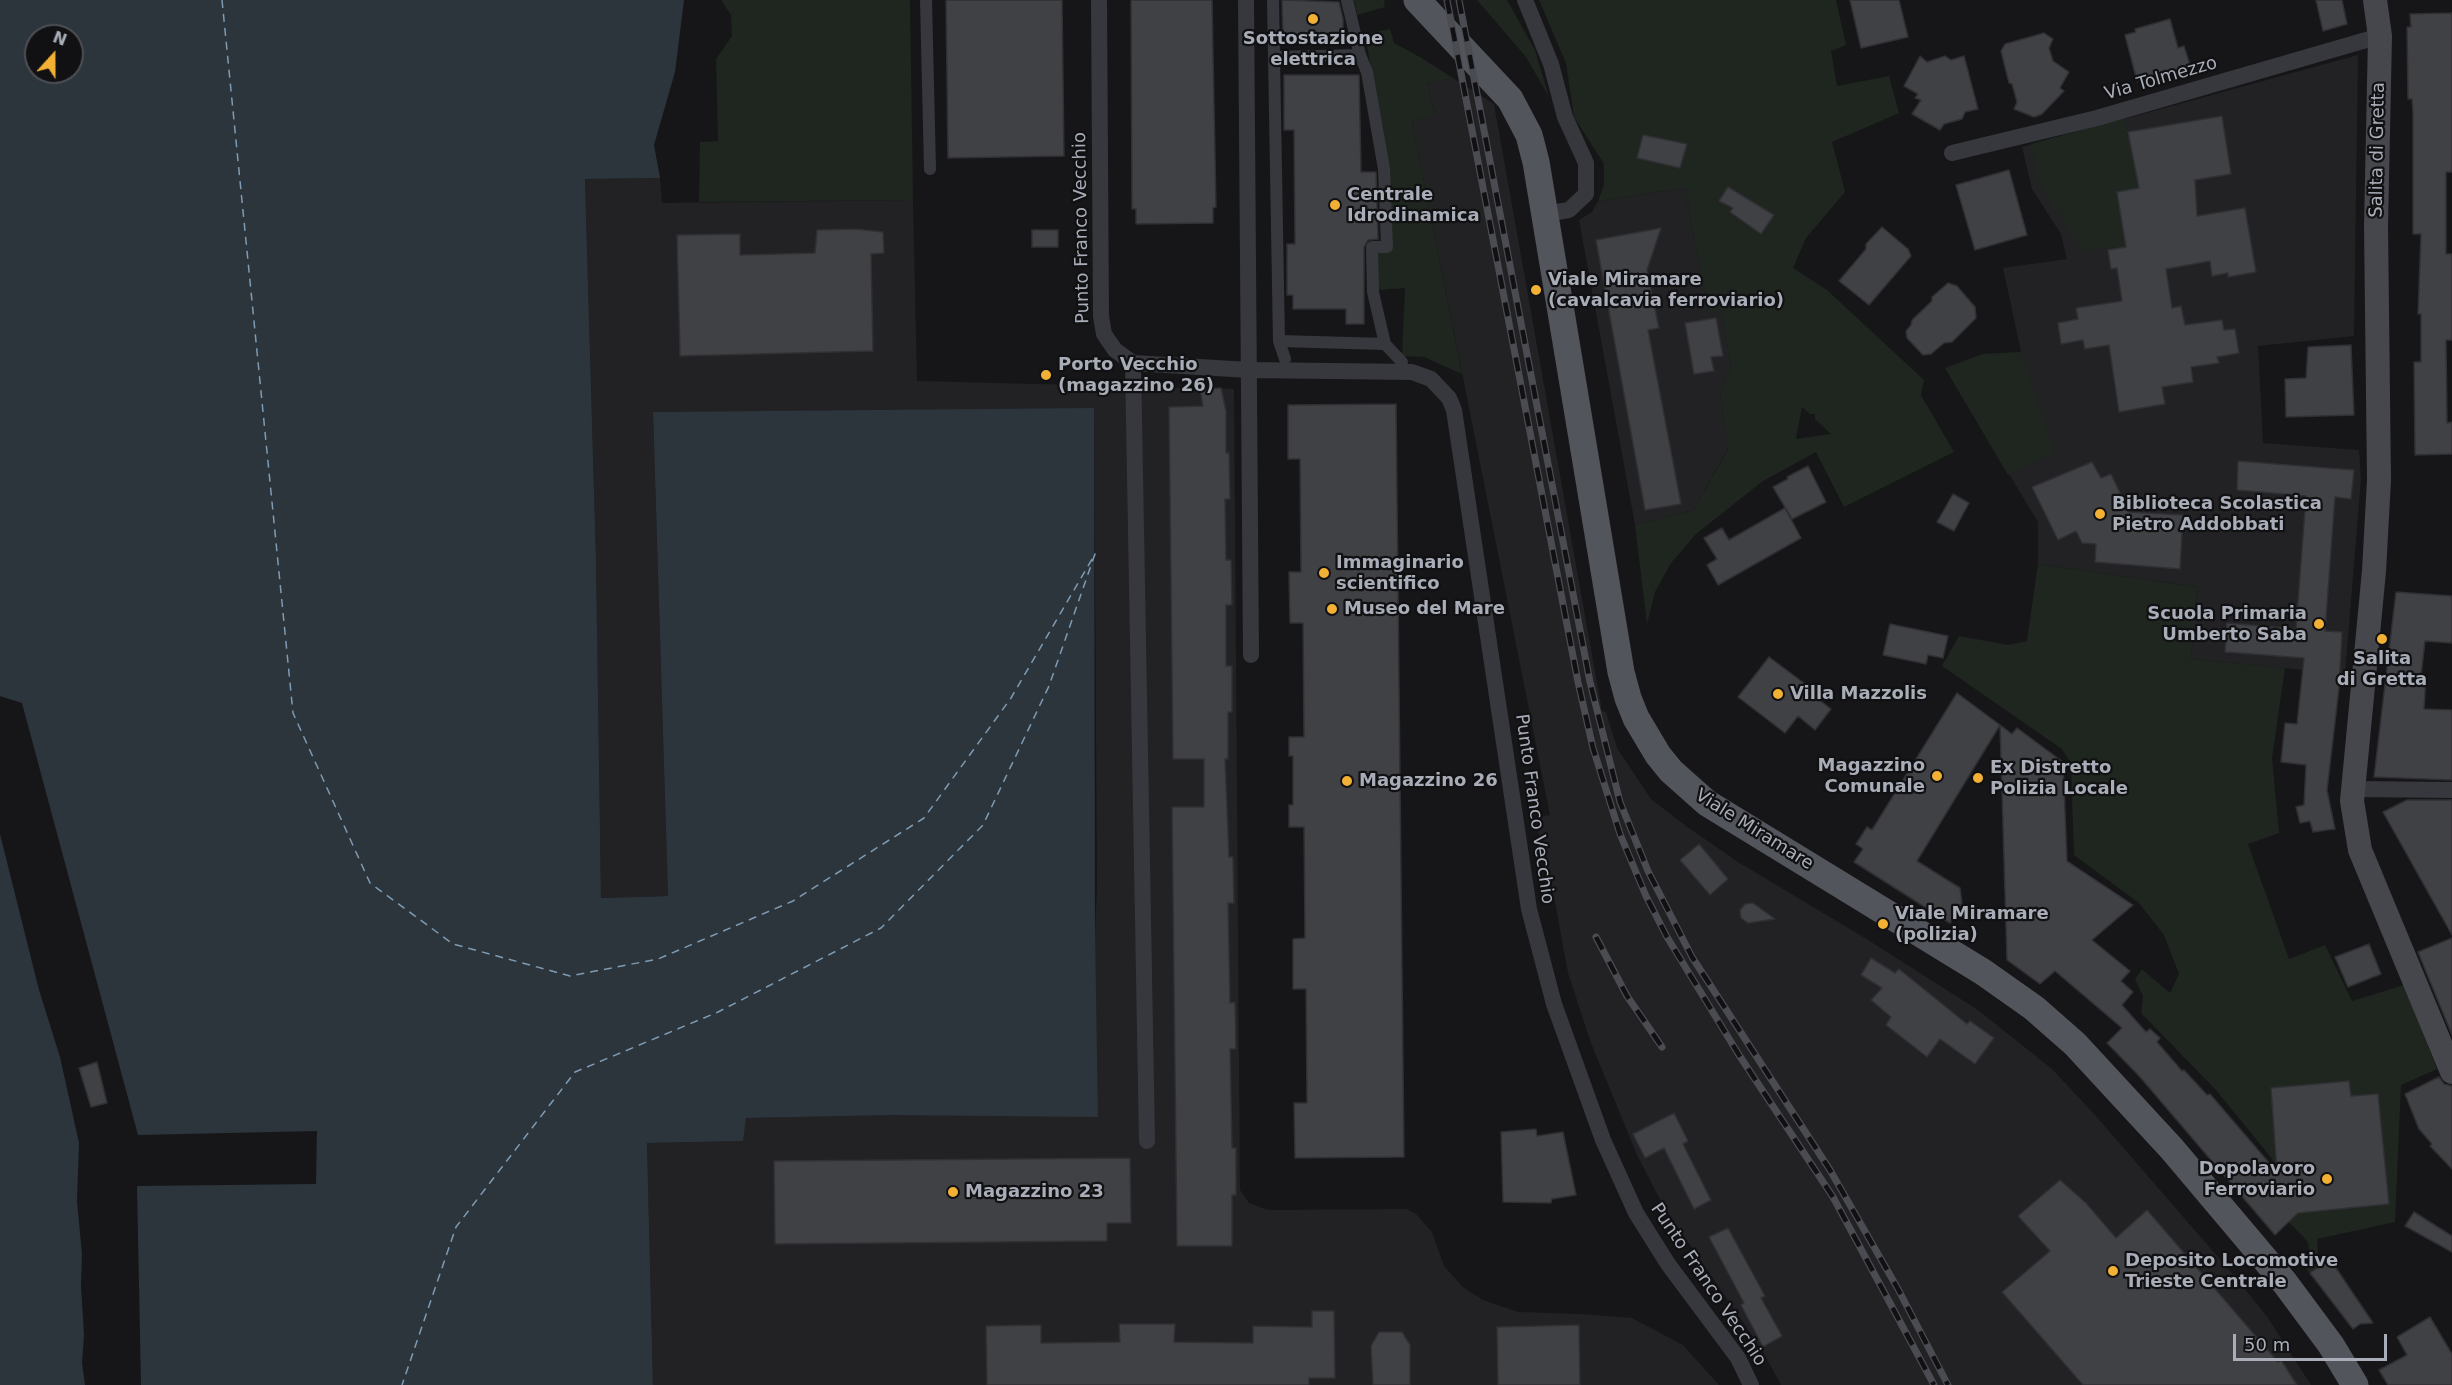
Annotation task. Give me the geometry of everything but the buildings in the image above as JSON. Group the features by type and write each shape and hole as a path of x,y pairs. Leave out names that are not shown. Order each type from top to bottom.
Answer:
{"main road":[{"name":"Viale Miramare","path":"1417,0 1493,79 1521,116 1529,135 1545,214 1621,672 1636,718 1658,755 1671,771 1707,803 1993,978 2034,1008 2075,1044 2165,1141 2285,1283 2331,1345 2355,1385"},
{"name":"Salita di Gretta","path":"2375,0 2380,36 2376,226 2379,480 2374,572 2352,801 2360,850 2452,1072"}],"street":[{"path":"926,0 930,169"},
{"name":"Punto Franco Vecchio","path":"1099,0 1101,316 1104,334 1115,350 1133,363 1249,370 1412,372 1431,379 1449,398 1454,410 1529,909 1554,1004 1603,1140 1636,1213 1668,1264 1738,1358 1751,1385"},
{"path":"1246,0 1251,655"},
{"path":"1273,0 1278,341 1285,359"},
{"path":"1347,0 1357,26 1360,55 1367,72 1384,169 1386,247 1372,247 1373,292 1385,345 1402,362"},
{"path":"1525,0 1551,64 1565,117 1586,163 1586,194 1569,210 1545,214"},
{"name":"Via Tolmezzo","path":"1952,153 2097,118 2380,36"},
{"path":"1274,57 1360,55"},
{"path":"1278,341 1385,345"},
{"path":"1133,363 1147,1141"},
{"path":"2352,789 2452,790"}],"shaded area":[{"path":"0,0 684,0 675,72 654,145 660,178 585,179 596,559 601,898 668,896 653,412 1094,408 1095,933 1098,1117 896,1115 746,1118 743,1141 647,1143 653,1385 0,1385"},
{"path":"721,0 910,0 913,200 699,202 700,142 718,141 716,59 732,36 731,15"},
{"path":"1354,0 1384,0 1385,7 1357,15"},
{"path":"1477,0 1507,0 1535,50 1549,97 1526,57"},
{"path":"1539,0 1836,0 1846,45 1831,51 1837,86 1889,76 1899,113 1832,142 1845,192 1806,238 1793,268 1827,290 1924,380 1921,395 1954,452 1844,507 1816,452 1763,481 1696,534 1671,563 1655,592 1647,624 1635,525 1694,510 1728,449 1720,391 1731,368 1722,310 1708,313 1685,188 1598,201 1604,185 1604,164 1574,117 1566,63","holes":["1802,407 1810,414 1815,414 1815,419 1831,434 1796,439"]},
{"path":"1390,29 1394,43 1453,78 1427,83 1435,115 1412,121 1462,374 1424,357 1402,356 1405,288 1378,290 1376,251 1390,251 1389,173 1365,34"},
{"path":"2358,55 2354,336 2258,346 2263,443 2359,450 2361,479 2345,674 2191,659 2197,587 2038,564 2038,522 1945,368 1983,354 2021,352 2003,268 2067,259 2061,234 2032,189 2022,147"},
{"path":"1453,78 1494,104 1602,711 1606,712 1617,748 1651,799 1686,826 1738,862 1865,938 1978,1010 2052,1069 2095,1115 2237,1279 2268,1318 2311,1385 1781,1385 1762,1350 1664,1207 1637,1155 1591,1043 1568,973 1555,902 1535,818 1550,815 1412,121 1435,114 1427,83"},
{"path":"2124,118 2139,188 2126,247 2081,250 2039,183 2031,144"},
{"path":"660,178 662,203 913,200 917,381 1234,389 1240,1190 1249,1203 1268,1210 1406,1209 1416,1214 1432,1232 1444,1266 1463,1287 1483,1300 1518,1312 1632,1318 1683,1345 1719,1385 653,1385 647,1143 743,1141 745,1118 896,1115 1095,933 1097,887 1094,409 653,412 668,896 601,898 596,559 585,179"},
{"path":"1685,188 1708,312 1722,309 1731,368 1720,391 1728,448 1694,510 1635,525 1579,220 1592,212 1598,201"},
{"path":"2021,352 2054,453 2008,475 1945,368 1983,354"},
{"path":"2038,564 2197,587 2191,659 2285,668 2272,758 2279,833 2248,844 2289,959 2325,945 2352,1001 2404,985 2437,1069 2401,1085 2395,1222 2317,1239 2319,1267 2310,1273 2302,1264 2310,1257 2308,1242 2257,1189 2273,1160 2216,1090 2141,1013 2143,996 2135,979 2142,969 2170,993 2179,974 2164,935 2139,903 2074,855 2071,764 2062,749 1942,666 1959,636 2008,645 2027,641"}],"pier":[{"path":"0,696 22,703 138,1135 317,1131 316,1184 137,1186 141,1385 85,1385 82,1363 84,1335 82,1254 77,1201 79,1143 60,1057 39,990 0,834"}],"ferry route":[{"path":"222,0 293,713 370,883 453,944 570,976 658,959 793,901 924,818 1011,698 1095,554 1049,686 983,825 881,928 718,1012 575,1072 456,1227 402,1385"}],"railway":[{"path":"1447,0 1578,682 1593,748 1620,834 1646,896 1667,937 1739,1055 1833,1197 1934,1385"},
{"path":"1459,0 1590,682 1620,802 1648,871 1692,957 1830,1170 1898,1289 1948,1385"},
{"path":"1596,937 1627,996 1662,1047"}],"place":[{"name":"Sottostazione elettrica","path":"1313,19"},
{"name":"Centrale Idrodinamica","path":"1335,205"},
{"name":"Viale Miramare (cavalcavia ferroviario)","path":"1536,290"},
{"name":"Porto Vecchio (magazzino 26)","path":"1046,375"},
{"name":"Biblioteca Scolastica Pietro Addobbati","path":"2100,514"},
{"name":"Immaginario scientifico","path":"1324,573"},
{"name":"Museo del Mare","path":"1332,609"},
{"name":"Scuola Primaria Umberto Saba","path":"2319,624"},
{"name":"Salita di Gretta","path":"2382,639"},
{"name":"Villa Mazzolis","path":"1778,694"},
{"name":"Magazzino Comunale","path":"1937,776"},
{"name":"Ex Distretto Polizia Locale","path":"1978,778"},
{"name":"Magazzino 26","path":"1347,781"},
{"name":"Viale Miramare (polizia)","path":"1883,924"},
{"name":"Dopolavoro Ferroviario","path":"2327,1179"},
{"name":"Magazzino 23","path":"953,1192"},
{"name":"Deposito Locomotive Trieste Centrale","path":"2113,1271"}]}
